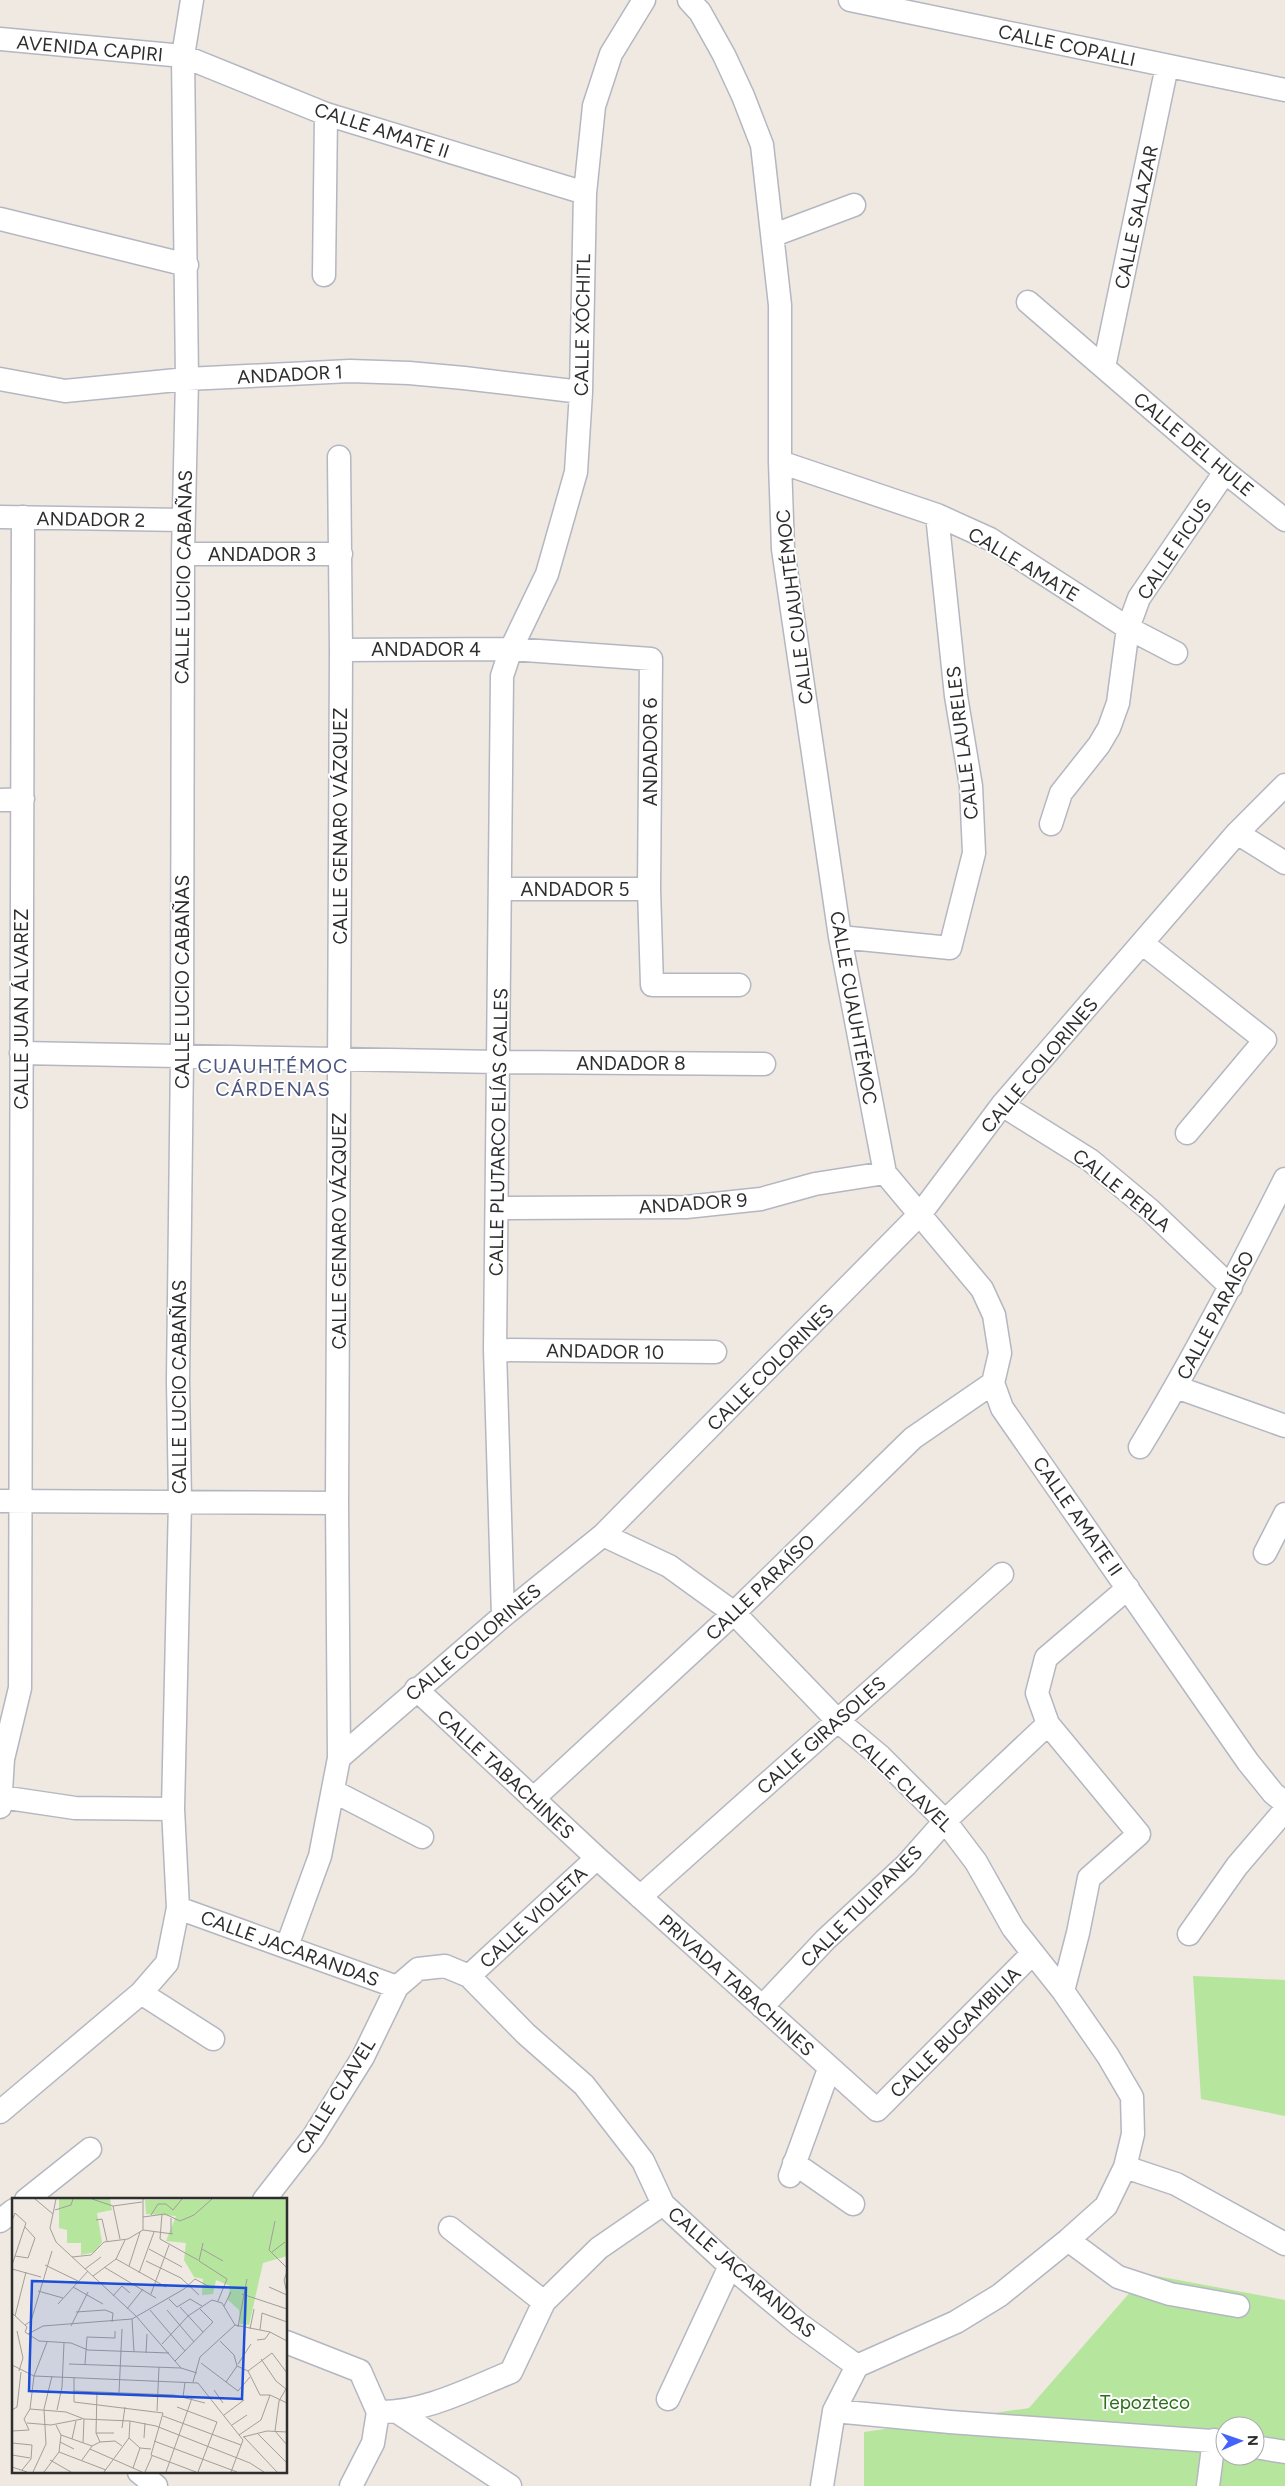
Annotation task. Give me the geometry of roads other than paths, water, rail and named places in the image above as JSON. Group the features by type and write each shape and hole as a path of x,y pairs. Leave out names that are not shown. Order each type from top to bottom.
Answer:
{"street":[{"name":"AVENIDA CAPIRI","path":"0,39 183,56 192,0"},
{"name":"CALLE XÓCHITL","path":"511,649 547,574 576,472 581,392 585,193 594,106 611,54 644,0"},
{"name":"CALLE COPALLI","path":"850,0 1285,90"},
{"name":"CALLE CUAUHTÉMOC","path":"700,4 728,63 762,145 774,235 780,305 780,462 783,549 840,937 885,1173"},
{"name":"CALLE AMATE II","path":"183,56 326,114 585,193"},
{"name":"CALLE LUCIO CABAÑAS","path":"0,2112 142,1994 167,1963 178,1908 173,1809 180,1502 178,1381 182,1056 182,554 187,380 183,56"},
{"name":"CALLE SALAZAR","path":"1104,367 1167,66"},
{"path":"324,275 326,114"},
{"path":"774,235 854,205"},
{"path":"0,219 187,265"},
{"name":"CALLE DEL HULE","path":"1028,302 1226,472 1285,520"},
{"name":"ANDADOR 1","path":"0,380 65,391 187,380 350,371 409,373 581,392"},
{"name":"CALLE GENARO VÁZQUEZ","path":"339,457 341,554 337,1503 339,1758"},
{"name":"CALLE AMATE","path":"780,462 937,515 990,539 1128,628 1176,653"},
{"name":"CALLE FICUS","path":"1050,824 1062,793 1099,745 1109,728 1118,703 1128,628 1139,598 1226,472"},
{"name":"CALLE LAURELES","path":"840,937 950,948 974,853 971,786 956,696 937,515"},
{"name":"ANDADOR 2","path":"0,517 183,520"},
{"name":"CALLE JUAN ÁLVAREZ","path":"0,1802 3,1760 20,1688 10,1501 21,1053 23,517"},
{"name":"ANDADOR 3","path":"182,554 341,554"},
{"name":"ANDADOR 4","path":"341,650 511,649"},
{"name":"CALLE PLUTARCO ELÍAS CALLES","path":"503,1616 495,1350 501,888 500,709 502,676 511,649"},
{"name":"ANDADOR 6","path":"511,649 651,659 649,889 652,985 739,985"},
{"name":"CALLE COLORINES","path":"339,1758 503,1616 603,1535 921,1213 1002,1106 1237,833 1285,785"},
{"path":"0,800 23,800"},
{"path":"1237,833 1285,862"},
{"name":"ANDADOR 5","path":"501,888 649,889"},
{"path":"1142,943 1265,1040 1187,1133"},
{"name":"ANDADOR 8","path":"21,1053 498,1062 764,1064"},
{"name":"CALLE PERLA","path":"1002,1106 1090,1160 1150,1210 1231,1287"},
{"path":"885,1173 921,1213 982,1289 994,1315 1000,1354 993,1383"},
{"name":"ANDADOR 9","path":"498,1208 686,1207 761,1199 815,1184 885,1173"},
{"name":"CALLE PARAÍSO","path":"1140,1447 1176,1387 1231,1287 1285,1179"},
{"name":"ANDADOR 10","path":"495,1350 715,1352"},
{"name":"CALLE AMATE II","path":"993,1383 1002,1408 1248,1762 1273,1793 1285,1803"},
{"name":"CALLE PARAÍSO","path":"533,1799 734,1613 913,1438 993,1383"},
{"path":"1176,1387 1285,1426"},
{"path":"10,1501 337,1503"},
{"path":"1265,1553 1285,1514"},
{"name":"CALLE CLAVEL","path":"603,1535 669,1566 734,1613 838,1721 880,1756 945,1821 976,1862 1013,1928 1063,1991 1108,2056 1132,2097 1134,2134 1125,2167"},
{"name":"CALLE GIRASOLES","path":"640,1897 1002,1574"},
{"path":"1063,1991 1078,1933 1089,1878 1139,1834 1048,1724 1037,1693 1046,1658 1128,1588"},
{"name":"CALLE TABACHINES","path":"416,1690 597,1858"},
{"name":"CALLE TULIPANES","path":"762,2007 825,1940 906,1865 945,1821 1048,1724"},
{"path":"287,1946 320,1856 339,1758"},
{"path":"333,1791 422,1838"},
{"path":"0,1802 75,1808 173,1809"},
{"path":"1189,1934 1237,1866 1285,1810"},
{"name":"PRIVADA TABACHINES","path":"597,1858 829,2069 878,2110"},
{"name":"CALLE VIOLETA","path":"469,1976 597,1858"},
{"name":"CALLE JACARANDAS","path":"178,1908 397,1986 418,1969 445,1966 469,1976 526,2034 584,2085 643,2161 663,2204 730,2266 799,2324 857,2366"},
{"name":"CALLE BUGAMBILIA","path":"878,2110 1032,1954"},
{"name":"CALLE CLAVEL","path":"266,2198 313,2137 363,2057 397,1986"},
{"path":"142,1994 213,2040"},
{"path":"829,2069 792,2170 853,2204"},
{"path":"29,2198 90,2149"},
{"path":"822,2486 834,2410 857,2366 956,2322 1000,2295 1068,2240 1106,2206 1125,2167 1176,2184 1285,2244"},
{"path":"388,2412 441,2400 512,2372 544,2302 599,2248 663,2204"},
{"path":"450,2228 544,2302"},
{"path":"1068,2240 1118,2277 1170,2294 1238,2306"},
{"path":"668,2399 730,2266"},
{"path":"288,2343 360,2372 388,2412 510,2486"},
{"path":"834,2410 950,2422 1215,2441"},
{"path":"351,2486 388,2412"},
{"path":"1265,2449 1285,2452"},
{"path":"1208,2486 1215,2457"},
{"path":"142,2474 156,2486"}],"district":[{"name":"CUAUHTÉMOC CÁRDENAS","path":"273,1078"}],"park label":[{"name":"Tepozteco","path":"1145,2402"}]}
